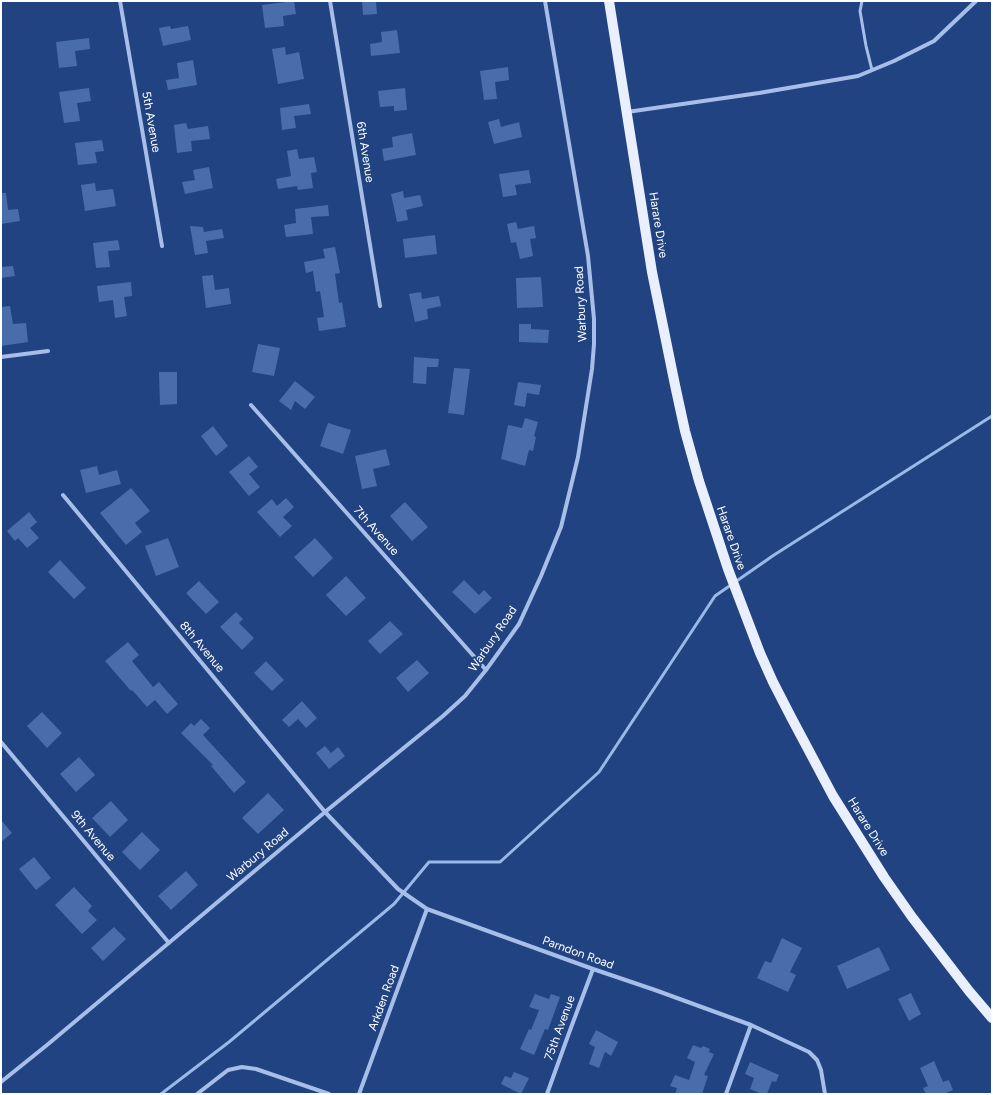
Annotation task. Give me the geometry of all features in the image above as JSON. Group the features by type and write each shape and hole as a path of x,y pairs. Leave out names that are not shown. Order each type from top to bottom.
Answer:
{"main road":[{"name":"Harare Drive","path":"609,1 652,272 680,408 698,481 728,569 760,653 773,682 833,796 884,877 969,992 992,1018"}],"street":[{"name":"5th Avenue","path":"120,1 162,246"},
{"name":"6th Avenue","path":"330,1 380,306"},
{"name":"Warbury Road","path":"1,1082 325,812 443,716 465,696 486,670 518,624 541,576 561,527 578,457 592,369 594,319 588,256 545,1"},
{"path":"626,112 858,76 894,61 934,41 976,1"},
{"path":"1,357 48,351"},
{"name":"7th Avenue","path":"251,405 486,670"},
{"name":"8th Avenue","path":"63,495 325,812"},
{"name":"9th Avenue","path":"1,742 169,943"},
{"name":"Parndon Road","path":"325,812 398,889 426,908 751,1025 809,1052 817,1060 822,1070 825,1094"},
{"name":"Arkden Road","path":"359,1094 426,908"},
{"name":"75th Avenue","path":"547,1094 568,1033 593,969"},
{"path":"726,1094 751,1025"},
{"path":"196,1094 228,1070 242,1067 256,1069 329,1094"}],"lane":[{"path":"862,1 860,11 872,70"}],"building":[{"path":"294,1 296,14 283,16 284,26 265,28 262,5"},
{"path":"362,1 376,1 377,14 363,15"},
{"path":"170,26 171,29 188,26 191,40 163,46 159,28"},
{"path":"397,30 400,53 371,56 370,44 382,42 381,32"},
{"path":"89,38 90,49 75,51 77,66 59,68 56,42"},
{"path":"285,47 286,55 299,52 304,79 278,84 272,49"},
{"path":"193,60 197,85 168,90 166,80 179,78 177,63"},
{"path":"508,67 509,80 495,82 497,99 484,100 480,71"},
{"path":"89,88 91,101 77,103 80,121 64,123 59,92"},
{"path":"405,88 407,110 394,111 394,106 380,107 378,91"},
{"path":"309,104 311,114 294,116 296,128 282,130 280,108"},
{"path":"499,119 501,127 519,122 522,137 494,144 488,122"},
{"path":"186,123 188,129 208,126 210,139 191,141 192,151 177,153 174,125"},
{"path":"412,133 416,155 384,161 382,149 393,147 392,137"},
{"path":"102,140 104,151 95,152 97,163 78,165 75,143"},
{"path":"297,149 299,159 314,157 317,172 311,173 313,188 298,190 297,186 278,189 276,179 291,176 287,151"},
{"path":"209,167 213,188 185,194 182,182 195,180 193,170"},
{"path":"529,170 531,183 515,185 517,195 503,197 499,174"},
{"path":"95,183 96,191 113,189 116,206 85,211 81,185"},
{"path":"403,191 404,198 420,195 423,206 406,210 408,220 397,222 391,194"},
{"path":"1,193 6,193 8,210 18,209 20,221 1,224"},
{"path":"328,205 329,216 311,217 313,234 286,237 284,225 296,223 295,209"},
{"path":"516,222 518,229 534,226 536,238 530,239 533,256 520,259 516,242 511,243 507,224"},
{"path":"190,226 203,227 204,232 222,229 224,238 206,241 208,253 195,255"},
{"path":"435,235 437,254 405,258 403,239"},
{"path":"118,240 120,250 108,251 110,267 96,268 93,243"},
{"path":"335,247 340,273 335,274 339,303 342,302 346,327 319,331 317,318 324,317 320,291 316,292 313,271 306,273 304,262 325,258 323,249"},
{"path":"13,266 15,276 1,278 1,267"},
{"path":"213,275 215,290 229,288 231,304 206,308 202,276"},
{"path":"541,277 543,307 517,308 516,278"},
{"path":"131,282 132,296 124,297 127,316 115,318 113,300 99,302 97,286"},
{"path":"421,292 422,299 439,296 441,306 427,309 428,319 415,322 409,294"},
{"path":"10,306 13,324 26,323 28,342 1,346 1,307"},
{"path":"519,324 531,324 531,329 549,330 548,343 519,342"},
{"path":"258,344 280,348 274,376 252,372"},
{"path":"414,357 439,359 438,367 427,367 426,384 413,383"},
{"path":"454,368 470,369 464,415 448,413"},
{"path":"159,372 177,372 177,404 160,405"},
{"path":"295,381 315,397 305,409 295,401 291,410 279,401"},
{"path":"518,382 541,385 539,395 527,393 525,407 514,405"},
{"path":"525,418 538,422 534,436 536,437 533,451 529,450 525,466 501,459 508,425 522,428"},
{"path":"328,423 351,430 343,454 320,446"},
{"path":"213,426 228,446 216,456 201,436"},
{"path":"386,449 390,465 373,469 377,486 362,489 355,456"},
{"path":"249,456 258,467 249,474 260,487 249,496 229,472"},
{"path":"97,466 99,475 117,470 121,484 86,493 80,470"},
{"path":"131,488 150,511 135,523 142,532 126,545 100,513"},
{"path":"286,498 294,507 283,517 292,526 280,537 257,512 272,499 277,506"},
{"path":"405,502 428,527 412,541 390,516"},
{"path":"29,512 37,522 30,528 39,538 27,548 18,538 15,541 7,531"},
{"path":"168,538 179,567 156,576 145,546"},
{"path":"315,538 333,558 313,577 294,557"},
{"path":"60,560 86,588 74,599 48,572"},
{"path":"346,576 366,598 346,616 326,595"},
{"path":"464,580 479,595 484,590 492,598 475,614 452,592"},
{"path":"199,581 219,602 206,614 186,593"},
{"path":"236,612 243,619 239,623 254,638 242,650 220,627"},
{"path":"390,621 403,634 380,654 368,641"},
{"path":"128,642 139,655 132,661 153,687 159,682 178,704 167,714 155,700 147,707 105,661"},
{"path":"417,660 429,673 408,692 396,678"},
{"path":"266,661 284,680 272,691 254,673"},
{"path":"302,701 317,718 306,728 298,719 289,727 282,720"},
{"path":"42,712 62,733 47,748 27,726"},
{"path":"201,719 210,728 203,735 246,782 234,793 211,766 213,765 181,733 191,723 194,726"},
{"path":"325,746 331,753 338,747 345,756 329,769 316,753"},
{"path":"79,757 95,775 76,792 60,774"},
{"path":"268,793 284,810 258,834 242,818"},
{"path":"111,801 128,820 110,837 92,818"},
{"path":"1,820 12,833 1,842"},
{"path":"142,832 160,850 140,870 122,852"},
{"path":"34,857 51,878 36,890 19,869"},
{"path":"186,871 198,885 171,910 158,896"},
{"path":"74,887 92,906 88,911 97,920 82,934 55,905"},
{"path":"114,927 126,939 103,961 91,948"},
{"path":"782,938 802,948 790,972 796,975 788,992 757,978 765,961 771,963"},
{"path":"879,947 890,970 847,989 837,966"},
{"path":"911,993 921,1014 909,1021 898,999"},
{"path":"535,994 549,999 551,994 560,997 548,1030 545,1029 534,1055 520,1049 529,1029 531,1030 539,1010 529,1007"},
{"path":"596,1030 618,1042 611,1056 605,1052 599,1068 589,1064 595,1047 589,1044"},
{"path":"693,1045 701,1048 703,1046 710,1049 709,1052 714,1054 704,1075 708,1076 702,1094 675,1094 677,1088 670,1086 675,1075 689,1080 695,1062 687,1058"},
{"path":"934,1061 943,1082 949,1080 953,1090 944,1094 926,1094 923,1088 928,1086 920,1068"},
{"path":"750,1062 779,1075 776,1082 772,1081 767,1094 762,1094 750,1089 754,1078 745,1074"},
{"path":"514,1072 529,1078 521,1094 501,1084 505,1076 511,1078"}],"waterway":[{"path":"161,1094 229,1042 394,904 429,862 500,862 599,772 715,596 774,555 992,416"}]}
